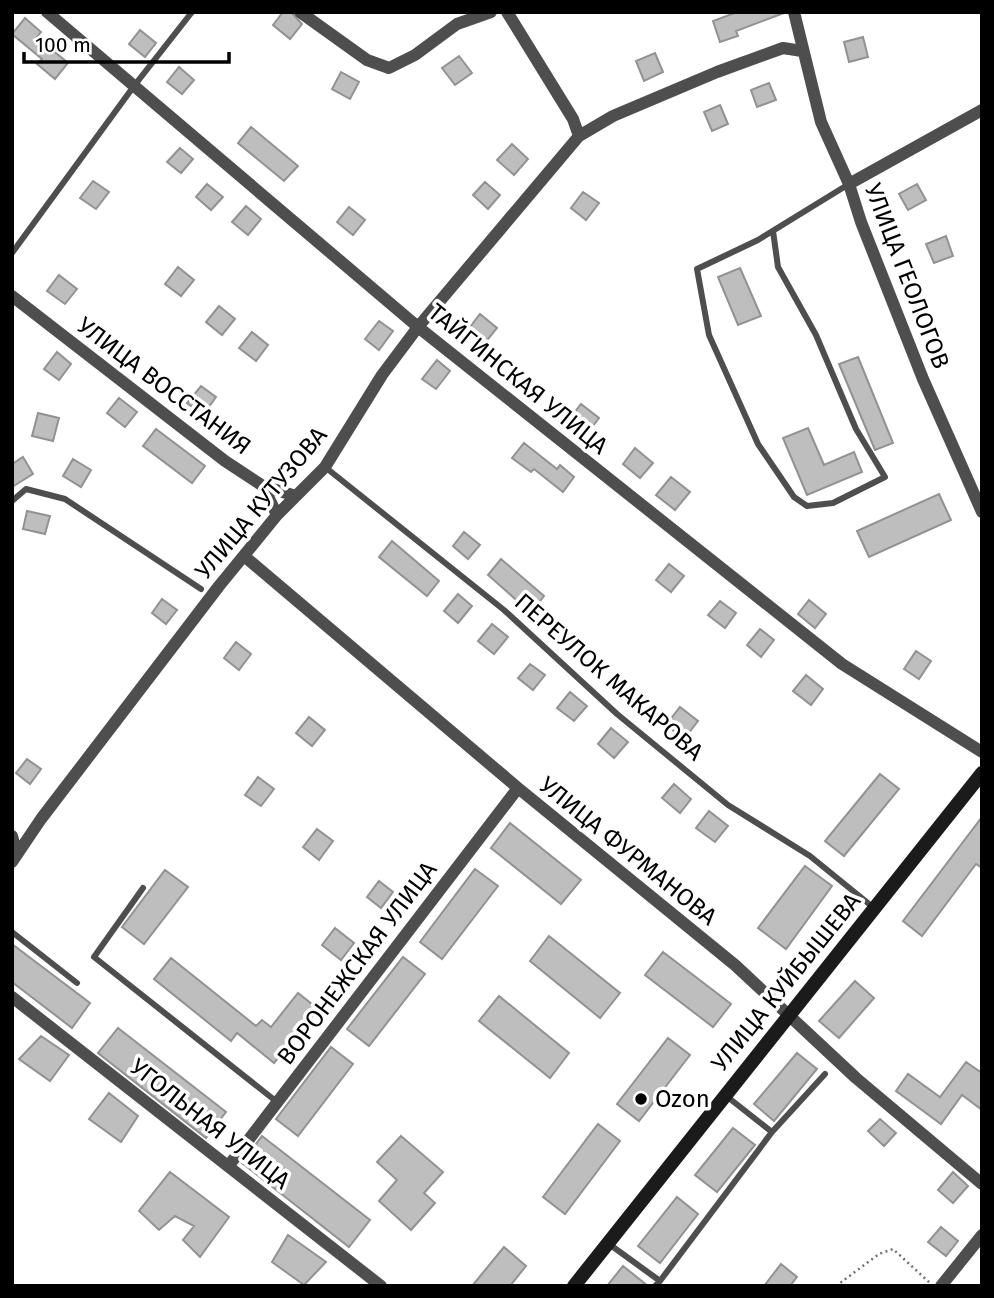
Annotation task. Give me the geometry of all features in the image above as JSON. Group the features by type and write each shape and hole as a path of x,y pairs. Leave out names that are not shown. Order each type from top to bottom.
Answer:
{"street":[{"name":"ТАЙГИНСКАЯ УЛИЦА","path":"47,12 418,327 842,664 982,752"},
{"path":"300,12 367,60 389,68 415,55 457,24 491,12"},
{"path":"506,12 573,119 579,136"},
{"name":"УЛИЦА ГЕОЛОГОВ","path":"794,12 821,122 849,184 861,222 923,379 982,512"},
{"name":"УЛИЦА КУТУЗОВА","path":"15,858 143,684 244,556 277,515 325,467 382,376 418,327 579,136 613,116 717,72 783,48 802,51"},
{"path":"849,184 982,110"},
{"name":"УЛИЦА ВОССТАНИЯ","path":"12,296 225,461 263,486 296,496"},
{"path":"263,486 277,515"},
{"name":"УЛИЦА ФУРМАНОВА","path":"244,556 518,788 735,965 856,1078 982,1185"},
{"name":"УЛИЦА КУЙБЫШЕВА","path":"574,1286 982,773"},
{"name":"ВОРОНЕЖСКАЯ УЛИЦА","path":"230,1164 518,788"},
{"path":"12,835 15,858"},
{"name":"УГОЛЬНАЯ УЛИЦА","path":"12,997 230,1164 381,1286"},
{"path":"942,1286 982,1235"}],"lane":[{"path":"12,253 134,86 192,12"},
{"path":"773,231 778,267 816,335 856,429 885,477 833,503 807,506 794,498 758,444 709,335 697,269 773,231 849,184"},
{"name":"ПЕРЕУЛОК МАКАРОВА","path":"325,467 504,610 617,714 728,805 810,856 874,908"},
{"path":"12,501 26,489 65,499 201,589"},
{"path":"143,888 94,957 277,1102"},
{"path":"12,932 77,983"},
{"path":"608,1243 658,1283 772,1132 825,1074"},
{"path":"724,1095 772,1132"}],"path":[{"path":"836,1286 879,1254 893,1249 933,1286"}],"building":[{"path":"283,12 291,12 302,24 290,39 273,25"},
{"path":"737,12 784,13 736,31 738,36 720,42 713,21"},
{"path":"25,18 41,32 37,37 68,63 55,79 37,64 42,59 12,34"},
{"path":"140,30 156,43 145,57 129,44"},
{"path":"863,37 868,57 849,62 844,42"},
{"path":"655,53 663,72 644,81 636,61"},
{"path":"459,56 472,73 455,85 442,68"},
{"path":"179,67 194,80 182,94 167,82"},
{"path":"341,72 359,82 350,99 332,89"},
{"path":"769,83 776,100 757,107 751,90"},
{"path":"720,105 728,124 712,131 704,112"},
{"path":"251,127 298,166 284,181 238,143"},
{"path":"512,144 528,159 514,175 497,160"},
{"path":"180,148 193,159 181,173 167,162"},
{"path":"93,181 109,192 96,209 80,198"},
{"path":"485,182 500,195 488,209 473,195"},
{"path":"207,184 223,197 211,210 196,197"},
{"path":"917,184 926,200 908,210 899,194"},
{"path":"583,192 599,203 586,220 571,208"},
{"path":"246,206 261,219 248,235 232,222"},
{"path":"349,207 365,220 353,235 337,222"},
{"path":"946,236 953,256 934,263 926,244"},
{"path":"178,267 194,280 181,296 165,284"},
{"path":"740,268 761,316 738,325 718,277"},
{"path":"59,275 77,289 65,304 47,291"},
{"path":"219,306 235,319 222,335 206,322"},
{"path":"480,314 497,328 484,344 467,331"},
{"path":"379,321 393,331 379,350 365,339"},
{"path":"252,332 268,345 256,361 239,348"},
{"path":"57,352 71,364 59,380 44,369"},
{"path":"858,357 893,443 875,450 839,364"},
{"path":"437,360 450,371 436,389 422,379"},
{"path":"201,386 216,397 203,415 187,403"},
{"path":"119,398 137,412 125,427 107,413"},
{"path":"581,404 599,418 586,435 568,421"},
{"path":"38,413 59,418 53,441 32,436"},
{"path":"808,428 824,465 854,452 862,472 807,495 783,438"},
{"path":"156,429 205,466 192,483 143,446"},
{"path":"524,443 557,469 560,465 574,477 563,492 534,469 531,472 512,458"},
{"path":"635,448 653,463 640,478 623,464"},
{"path":"23,457 33,474 12,487 12,464"},
{"path":"73,459 91,470 81,487 63,476"},
{"path":"671,477 690,492 675,510 656,495"},
{"path":"939,494 951,520 869,557 857,531"},
{"path":"27,511 50,516 45,534 23,529"},
{"path":"464,532 480,545 468,559 453,546"},
{"path":"392,541 439,581 427,596 379,557"},
{"path":"501,559 544,596 531,613 488,575"},
{"path":"669,564 684,576 671,592 656,580"},
{"path":"458,594 472,606 458,623 444,611"},
{"path":"162,599 177,610 166,624 152,613"},
{"path":"809,600 826,614 815,628 798,614"},
{"path":"720,601 736,613 725,628 708,615"},
{"path":"492,624 508,637 494,654 478,641"},
{"path":"760,629 774,640 761,657 747,645"},
{"path":"236,642 251,654 239,670 224,658"},
{"path":"916,651 931,661 919,679 904,669"},
{"path":"530,664 545,675 533,690 518,678"},
{"path":"806,675 823,689 811,705 793,691"},
{"path":"570,692 587,706 574,721 557,708"},
{"path":"680,707 698,721 684,739 666,725"},
{"path":"309,717 325,730 312,746 296,733"},
{"path":"611,728 628,742 614,758 598,744"},
{"path":"27,759 41,769 30,784 16,773"},
{"path":"880,774 899,789 844,856 825,841"},
{"path":"258,777 274,789 261,806 245,795"},
{"path":"674,784 691,799 680,813 662,798"},
{"path":"709,811 728,826 715,842 696,828"},
{"path":"982,817 982,868 976,864 922,936 903,921"},
{"path":"510,823 581,880 561,904 491,848"},
{"path":"317,829 333,841 319,860 303,847"},
{"path":"805,866 832,886 786,949 758,928"},
{"path":"475,869 498,886 442,959 420,942"},
{"path":"165,870 188,887 144,944 122,927"},
{"path":"379,881 393,892 381,908 367,897"},
{"path":"335,928 354,943 341,960 322,945"},
{"path":"549,936 620,993 600,1018 530,961"},
{"path":"12,944 90,1003 72,1028 12,982"},
{"path":"663,952 731,1004 713,1027 645,975"},
{"path":"403,957 425,974 369,1046 347,1029"},
{"path":"171,958 256,1026 262,1020 271,1027 298,993 318,1009 274,1063 237,1033 231,1041 154,979"},
{"path":"855,981 874,998 839,1038 819,1021"},
{"path":"499,996 569,1053 550,1078 479,1021"},
{"path":"118,1028 226,1112 206,1138 98,1053"},
{"path":"41,1036 69,1055 50,1081 19,1059"},
{"path":"668,1038 690,1055 639,1121 617,1104"},
{"path":"331,1047 353,1064 298,1136 276,1119"},
{"path":"797,1053 817,1069 774,1121 754,1104"},
{"path":"966,1062 982,1073 982,1110 962,1095 941,1124 896,1091 908,1074 940,1097"},
{"path":"109,1093 138,1116 121,1142 89,1119"},
{"path":"880,1119 896,1133 884,1146 868,1131"},
{"path":"598,1124 620,1141 565,1214 543,1197"},
{"path":"733,1128 755,1145 717,1192 695,1175"},
{"path":"262,1136 370,1220 349,1247 242,1163"},
{"path":"401,1136 443,1172 424,1193 435,1203 411,1230 379,1201 397,1180 377,1162"},
{"path":"170,1172 229,1217 200,1257 183,1240 194,1226 175,1216 159,1230 139,1211"},
{"path":"953,1172 968,1186 953,1203 938,1190"},
{"path":"677,1197 698,1214 660,1263 638,1246"},
{"path":"941,1227 958,1241 946,1256 928,1242"},
{"path":"288,1235 326,1262 304,1285 272,1262"},
{"path":"504,1247 526,1266 510,1286 472,1286"},
{"path":"781,1264 797,1277 790,1286 764,1286"},
{"path":"623,1266 648,1286 607,1286"}],"place":[{"name":"Ozon","path":"641,1099"}]}
